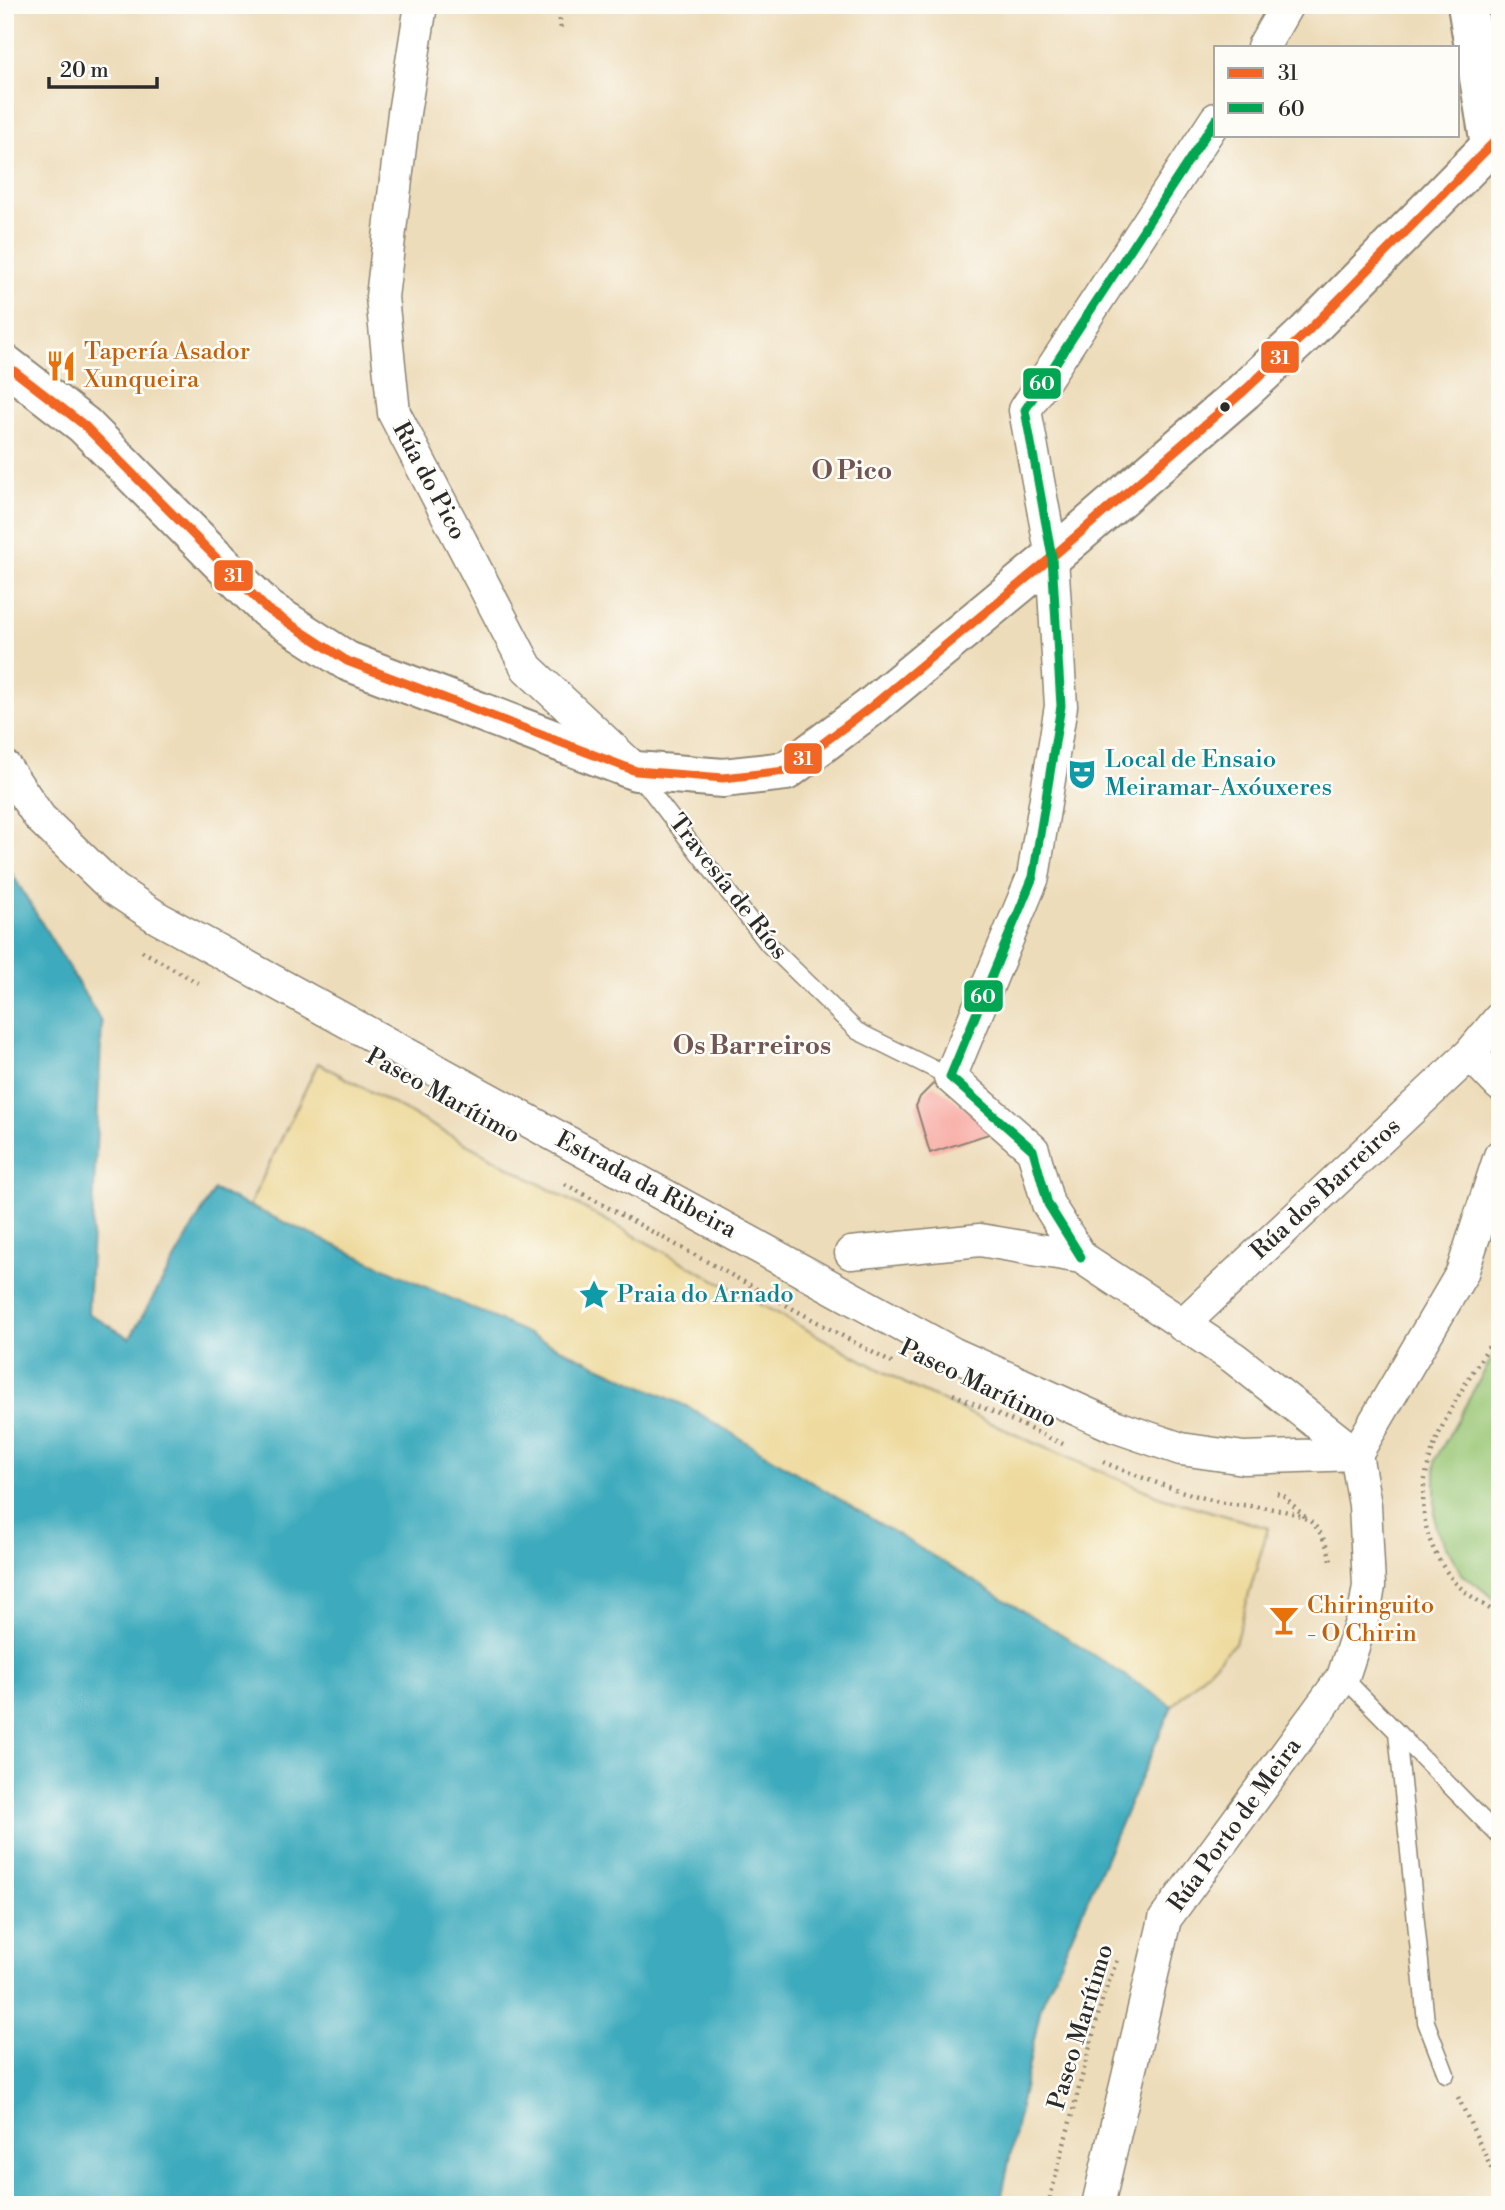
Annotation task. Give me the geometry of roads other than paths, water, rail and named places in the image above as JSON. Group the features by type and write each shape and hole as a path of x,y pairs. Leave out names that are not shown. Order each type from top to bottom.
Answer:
{"main road":[{"path":"5,364 84,425 267,609 347,661 636,771 723,778 786,771 872,707 1052,557 1306,333 1495,140 1467,5"}],"street":[{"name":"Rúa do Pico","path":"421,5 382,297 394,413 527,668 636,771"},
{"path":"1264,46 1287,5"},
{"path":"950,1077 1033,877 1061,706 1052,557 1026,410 1214,122"},
{"name":"Estrada da Ribeira","path":"5,767 40,818 114,889 158,918 954,1354 1114,1426 1181,1449 1244,1458 1356,1454"},
{"name":"Rúa dos Barreiros","path":"1182,1325 1470,1054 1500,1018"},
{"path":"1470,1054 1500,1085"},
{"name":"Travesía de Ríos","path":"950,1077 1033,1150 1048,1204 1081,1257"},
{"path":"852,1253 980,1240 1081,1257 1234,1358 1356,1454 1462,1273 1500,1156"},
{"name":"Rúa Porto de Meira","path":"1098,2205 1165,1919 1343,1677 1365,1610 1369,1586 1365,1505 1356,1454"}],"lane":[{"name":"Travesía de Ríos","path":"636,771 778,954 858,1031 950,1077"},
{"path":"1343,1677 1500,1837"},
{"path":"1397,1732 1426,2022 1446,2074"}],"water":[{"path":"5,862 102,1023 88,1313 130,1338 214,1190 690,1408 1056,1631 1172,1706 1041,2006 1000,2205 5,2205"}],"place":[{"name":"Tapería Asador Xunqueira","path":"61,366"},
{"name":"Local de Ensaio Meiramar-Axóuxeres","path":"1082,774"},
{"name":"Praia do Arnado","path":"594,1295"},
{"name":"Chiringuito - O Chirin","path":"1284,1620"}],"district":[{"name":"O Pico","path":"852,471"},
{"name":"Os Barreiros","path":"752,1046"}]}
